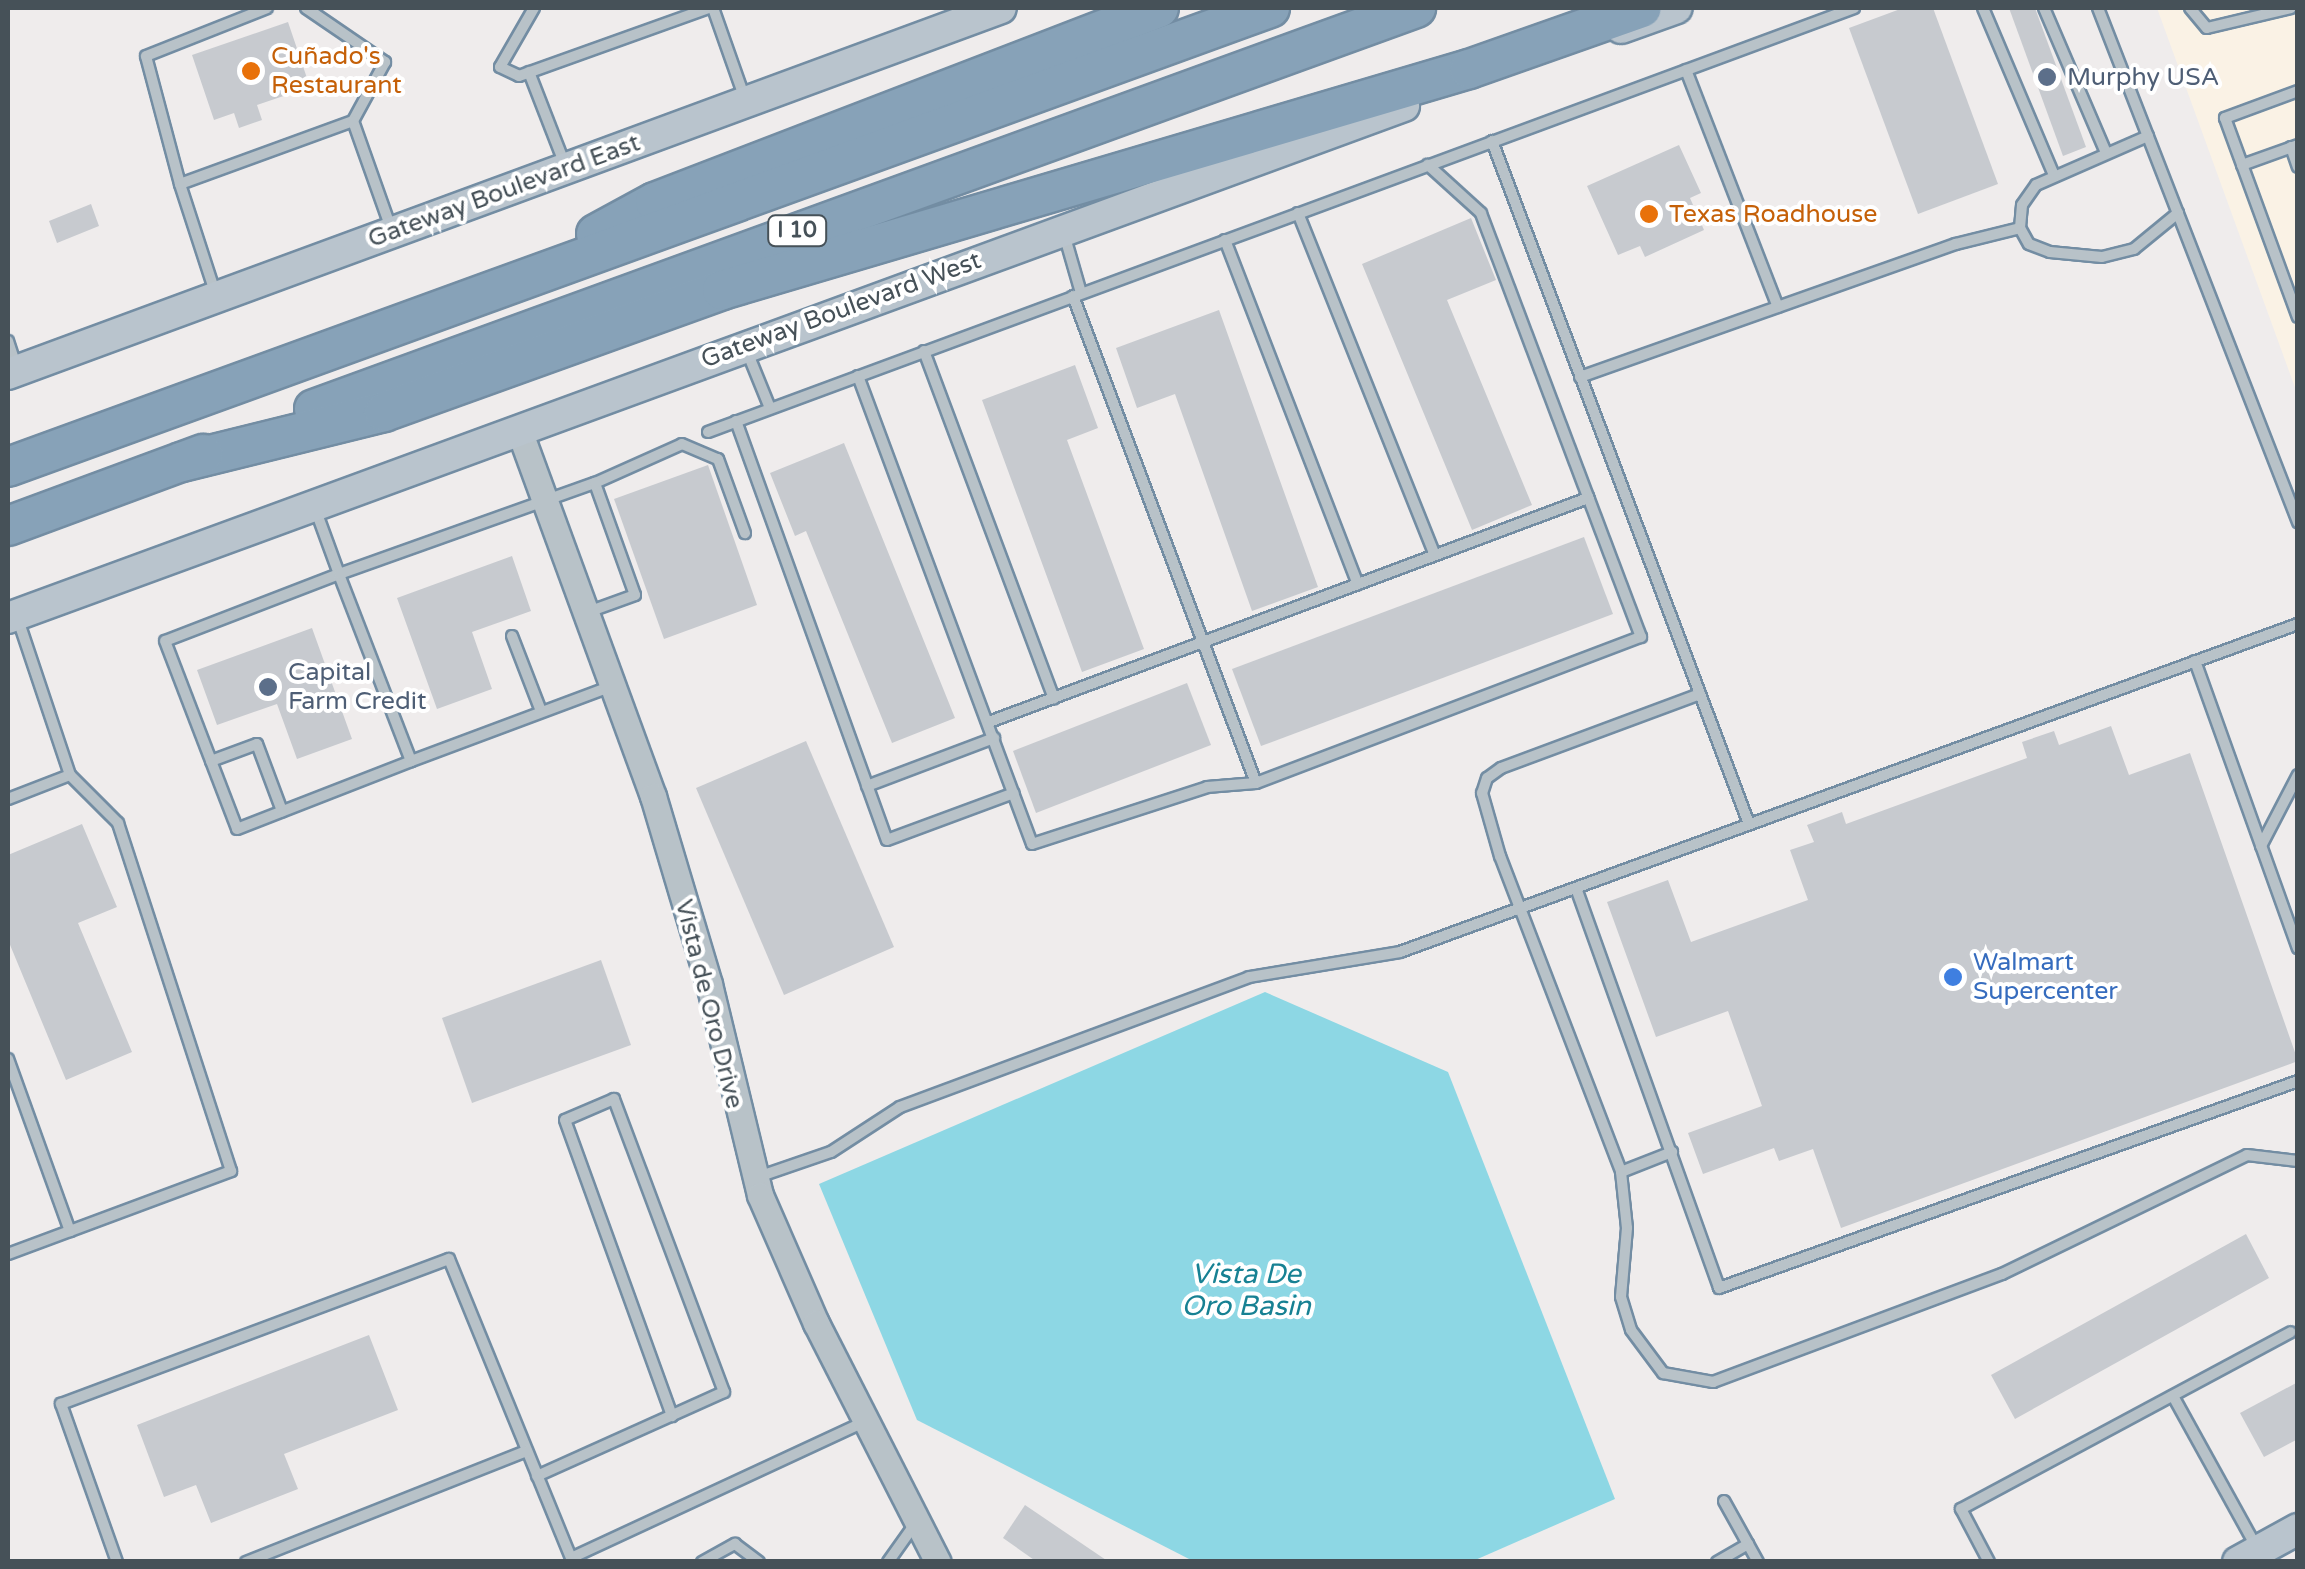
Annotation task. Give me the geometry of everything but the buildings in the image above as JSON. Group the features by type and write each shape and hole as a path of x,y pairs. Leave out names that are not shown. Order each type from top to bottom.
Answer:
{"highway":[{"path":"483,295 655,202 1159,8"},
{"name":"I 10","path":"8,467 1270,8"},
{"name":"I 10","path":"8,526 353,394 1416,8"},
{"path":"182,462 384,412 722,290 1469,70 1642,8"}],"main road":[{"name":"Gateway Boulevard East","path":"11,362 216,296 1001,8"},
{"name":"Gateway Boulevard West","path":"12,616 1062,228 1677,8"},
{"path":"2248,1556 2298,1528"}],"street":[{"name":"Vista de Oro Drive","path":"519,430 613,685 709,984 754,1178 865,1422 938,1562"}],"lane":[{"path":"216,296 180,184 146,56 267,8"},
{"path":"180,184 353,121 386,62 306,8"},
{"path":"534,8 500,67 519,76 680,12 711,8 746,102"},
{"path":"708,432 1854,8"},
{"path":"1983,8 2054,176"},
{"path":"2044,8 2106,154"},
{"path":"2098,8 2298,522"},
{"path":"2190,8 2207,28 2291,8"},
{"path":"1686,70 1778,307"},
{"path":"529,72 567,168"},
{"path":"2298,91 2225,118 2298,318"},
{"path":"353,121 392,232"},
{"path":"2148,136 2054,176 2022,204 2020,228 2029,244 2050,252 2102,257 2134,249 2178,213"},
{"path":"1492,141 1748,824"},
{"path":"2242,165 2294,146 2298,167"},
{"path":"858,376 1032,844 1207,787 1256,783 1641,637 1481,213 1428,165"},
{"path":"1298,213 1436,556"},
{"path":"1062,228 1077,294 1256,783"},
{"path":"1580,376 1996,230 2020,228"},
{"path":"1225,240 1358,584"},
{"path":"745,346 770,408"},
{"path":"924,351 1054,698"},
{"path":"736,421 887,840 1014,793"},
{"path":"613,685 238,829 165,641 543,498 595,483 682,444 718,458 745,533"},
{"path":"586,613 635,594 595,483"},
{"path":"989,722 1588,498"},
{"path":"314,505 411,761"},
{"path":"8,1254 231,1171 118,822 70,775 12,616"},
{"path":"754,1178 830,1152 900,1107 1249,977 1400,952 2298,624"},
{"path":"512,636 541,711"},
{"path":"2196,661 2298,948"},
{"path":"1700,694 1486,778 1484,801 1621,1172 1626,1228 1621,1298 1631,1330 1663,1373 1713,1382 2002,1274 2247,1155 2298,1161"},
{"path":"867,786 994,738"},
{"path":"212,761 256,744 282,811"},
{"path":"8,799 70,775"},
{"path":"2261,846 2298,775"},
{"path":"1576,888 1719,1288 2298,1081"},
{"path":"8,1058 70,1231"},
{"path":"537,1476 672,1416 724,1392 614,1099 565,1120 672,1416"},
{"path":"1621,1172 1672,1152"},
{"path":"116,1562 62,1404 448,1259 570,1558 865,1422"},
{"path":"1989,1562 1961,1509 2291,1332"},
{"path":"2173,1396 2248,1556"},
{"path":"246,1562 527,1452"},
{"path":"1724,1501 1758,1562"},
{"path":"888,1562 916,1524"},
{"path":"702,1562 734,1544 759,1562"},
{"path":"1717,1562 1748,1544"}],"shaded area":[{"path":"2157,8 2297,8 2297,393"}],"water":[{"name":"Vista De Oro Basin","path":"1265,992 1448,1072 1615,1499 1473,1561 1193,1561 917,1420 819,1184"}],"place":[{"name":"Cuñado's Restaurant","path":"251,71"},
{"name":"Murphy USA","path":"2047,77"},
{"name":"Texas Roadhouse","path":"1649,214"},
{"name":"Capital Farm Credit","path":"268,687"},
{"name":"Walmart Supercenter","path":"1953,977"}]}
